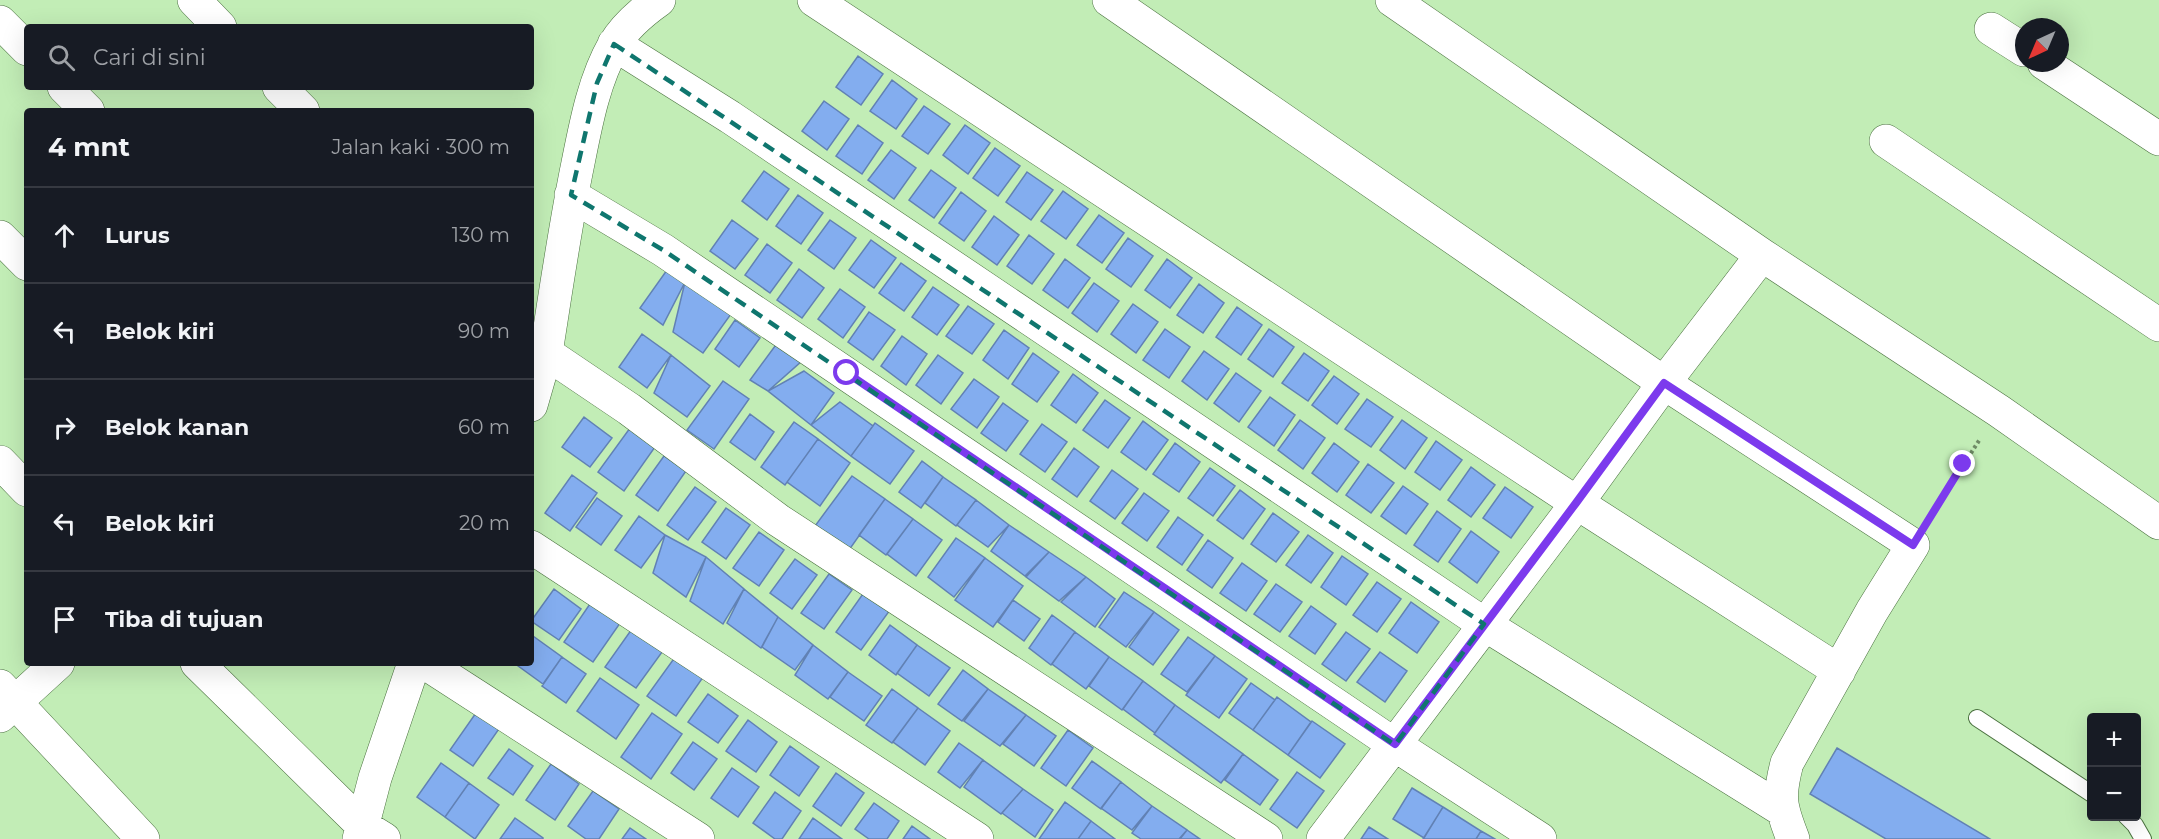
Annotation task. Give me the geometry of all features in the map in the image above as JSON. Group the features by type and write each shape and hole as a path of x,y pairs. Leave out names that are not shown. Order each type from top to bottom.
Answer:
{"street":[{"path":"194,0 217,24"},
{"path":"534,380 538,347 597,82 615,44 638,15 659,0"},
{"path":"814,0 1576,503 1839,671"},
{"path":"1109,0 1664,383 1913,545 1787,763 1781,786 1781,809 1793,839"},
{"path":"1392,0 1762,255 1999,411 2159,523"},
{"path":"0,22 24,46"},
{"path":"1991,29 2015,44"},
{"path":"615,44 730,117 1484,624 1781,809"},
{"path":"2058,72 2159,139"},
{"path":"67,90 85,108"},
{"path":"282,90 300,108"},
{"path":"1886,141 2159,325"},
{"path":"572,195 663,250 1395,744 1540,839"},
{"path":"0,237 24,261"},
{"path":"1323,839 1762,255"},
{"path":"538,347 629,409 778,520 1266,839"},
{"path":"0,462 24,487"},
{"path":"534,549 977,839"},
{"path":"54,666 5,701 142,839"},
{"path":"200,666 369,835"},
{"path":"369,835 375,778 413,666"},
{"path":"430,666 698,839"}],"lane":[{"path":"1977,718 2087,791"},
{"path":"2131,821 2143,839"}],"path":[{"path":"1913,545 1963,464"}],"highlighted area":[{"path":"614,44 1484,624 1395,745 663,250 571,195 597,83"}],"building":[{"path":"858,56 883,74 861,105 836,87"},
{"path":"892,80 917,99 896,129 870,111"},
{"path":"824,101 849,119 827,150 802,131"},
{"path":"924,106 950,124 928,154 902,136"},
{"path":"858,125 883,143 862,174 836,156"},
{"path":"965,125 990,143 968,174 943,155"},
{"path":"995,148 1020,166 998,196 973,178"},
{"path":"891,150 916,168 894,199 868,180"},
{"path":"931,170 956,188 934,218 909,200"},
{"path":"764,171 789,189 767,220 742,201"},
{"path":"1027,172 1053,190 1031,220 1006,202"},
{"path":"1063,191 1088,209 1066,239 1041,221"},
{"path":"961,192 986,211 964,241 939,223"},
{"path":"798,195 823,213 801,244 776,226"},
{"path":"1099,215 1124,233 1102,263 1077,245"},
{"path":"994,216 1019,235 997,265 972,247"},
{"path":"732,220 758,239 735,269 710,251"},
{"path":"830,220 856,238 834,269 808,250"},
{"path":"1029,235 1054,254 1032,284 1007,266"},
{"path":"1128,238 1153,256 1131,287 1106,269"},
{"path":"871,240 896,258 874,288 849,270"},
{"path":"767,244 792,263 770,293 745,275"},
{"path":"1065,259 1090,278 1068,308 1043,290"},
{"path":"1167,259 1192,278 1170,308 1145,290"},
{"path":"901,263 926,281 904,311 879,293"},
{"path":"799,269 824,288 802,318 777,300"},
{"path":"667,270 685,282 663,325 640,308"},
{"path":"685,282 731,314 703,353 673,332"},
{"path":"1094,283 1119,301 1097,332 1072,313"},
{"path":"1199,284 1224,303 1203,333 1177,315"},
{"path":"933,287 959,305 937,335 912,317"},
{"path":"840,289 865,307 843,338 818,319"},
{"path":"1133,304 1158,322 1136,353 1111,334"},
{"path":"968,306 994,324 972,354 946,336"},
{"path":"1237,307 1262,325 1241,355 1216,337"},
{"path":"869,312 895,330 873,360 848,342"},
{"path":"735,320 760,338 739,367 715,349"},
{"path":"1165,329 1190,347 1169,378 1143,360"},
{"path":"1269,329 1294,347 1273,377 1248,359"},
{"path":"1004,330 1029,348 1008,379 983,360"},
{"path":"642,334 671,355 647,388 619,367"},
{"path":"902,336 927,354 906,385 881,366"},
{"path":"778,342 803,360 768,391 750,380"},
{"path":"1204,351 1229,369 1207,400 1182,381"},
{"path":"1033,353 1059,372 1037,402 1012,384"},
{"path":"1304,353 1329,371 1308,401 1282,383"},
{"path":"671,355 710,386 687,417 654,393"},
{"path":"938,355 963,373 941,404 916,385"},
{"path":"804,371 834,393 811,425 768,391"},
{"path":"1236,373 1261,391 1239,422 1214,403"},
{"path":"1073,374 1098,393 1076,423 1051,405"},
{"path":"1334,376 1359,394 1337,424 1312,405"},
{"path":"974,379 999,397 977,428 951,409"},
{"path":"723,381 749,399 714,449 687,430"},
{"path":"1270,397 1295,415 1274,446 1248,427"},
{"path":"1367,399 1393,417 1371,447 1345,429"},
{"path":"1105,400 1130,418 1108,448 1083,430"},
{"path":"840,402 873,426 851,456 811,425"},
{"path":"1003,403 1028,421 1006,451 981,433"},
{"path":"750,414 774,432 755,460 730,442"},
{"path":"584,417 612,438 590,467 562,447"},
{"path":"1300,420 1325,438 1303,469 1278,450"},
{"path":"1402,420 1427,438 1405,469 1380,450"},
{"path":"1143,421 1168,440 1146,470 1121,452"},
{"path":"794,422 818,439 785,485 761,467"},
{"path":"875,423 914,451 890,484 851,456"},
{"path":"1042,424 1067,442 1045,472 1020,454"},
{"path":"630,428 655,447 624,491 598,472"},
{"path":"818,439 850,463 820,506 787,482"},
{"path":"1436,441 1462,460 1440,490 1415,472"},
{"path":"1175,443 1200,462 1179,492 1153,474"},
{"path":"1334,443 1359,462 1337,492 1312,473"},
{"path":"1074,448 1099,467 1077,497 1052,479"},
{"path":"664,456 686,471 658,511 636,495"},
{"path":"922,461 943,477 921,508 899,492"},
{"path":"1368,464 1394,483 1371,513 1346,495"},
{"path":"1471,467 1495,485 1471,517 1448,500"},
{"path":"1210,468 1235,486 1213,516 1188,498"},
{"path":"1112,470 1138,489 1115,519 1090,501"},
{"path":"572,475 597,493 570,531 545,513"},
{"path":"852,476 885,499 849,550 815,526"},
{"path":"943,477 976,500 956,526 925,503"},
{"path":"1403,486 1428,504 1406,534 1381,516"},
{"path":"695,487 716,502 688,540 667,525"},
{"path":"1505,487 1533,507 1511,538 1483,518"},
{"path":"1240,490 1265,509 1243,539 1217,520"},
{"path":"1144,493 1169,511 1147,541 1122,523"},
{"path":"597,498 622,516 601,545 576,527"},
{"path":"885,499 913,519 886,555 859,535"},
{"path":"976,500 1009,525 988,547 957,525"},
{"path":"726,508 750,525 726,559 702,542"},
{"path":"1437,511 1461,529 1438,562 1414,545"},
{"path":"1273,513 1299,532 1276,562 1251,544"},
{"path":"639,516 665,535 641,568 615,550"},
{"path":"1178,517 1203,535 1182,565 1157,547"},
{"path":"913,519 942,540 916,576 887,554"},
{"path":"1009,525 1049,552 1025,576 991,551"},
{"path":"1471,531 1499,552 1477,583 1449,562"},
{"path":"759,532 784,550 759,586 733,568"},
{"path":"665,535 706,557 686,597 653,573"},
{"path":"1308,535 1333,553 1311,583 1286,565"},
{"path":"956,538 985,558 954,597 928,577"},
{"path":"1208,540 1233,558 1212,588 1187,570"},
{"path":"1049,552 1086,577 1059,601 1026,577"},
{"path":"1342,556 1368,574 1346,605 1321,587"},
{"path":"706,557 744,589 723,624 690,601"},
{"path":"985,558 1023,586 993,627 955,600"},
{"path":"795,559 817,575 792,609 770,593"},
{"path":"1242,563 1267,581 1246,611 1220,593"},
{"path":"829,574 852,590 824,629 801,613"},
{"path":"1086,577 1115,599 1095,627 1061,602"},
{"path":"1377,582 1401,599 1377,632 1353,615"},
{"path":"1276,584 1302,602 1280,632 1254,614"},
{"path":"554,589 581,609 559,640 534,623 534,617"},
{"path":"744,589 778,617 761,648 727,623"},
{"path":"865,591 890,610 861,650 836,632"},
{"path":"1124,592 1154,612 1126,647 1099,627"},
{"path":"596,595 625,616 593,662 564,642"},
{"path":"1013,600 1040,619 1024,641 998,622"},
{"path":"1411,602 1439,622 1417,653 1389,633"},
{"path":"1311,606 1336,624 1315,654 1289,636"},
{"path":"1154,612 1179,630 1153,665 1129,647"},
{"path":"1052,615 1075,632 1051,665 1029,648"},
{"path":"778,617 813,645 795,670 762,647"},
{"path":"890,625 917,645 896,675 869,655"},
{"path":"634,626 665,648 636,688 605,667"},
{"path":"1075,632 1109,657 1086,689 1052,664"},
{"path":"1346,632 1370,649 1346,681 1322,664"},
{"path":"534,637 562,657 543,684 518,666 534,666"},
{"path":"1188,637 1215,656 1187,692 1161,674"},
{"path":"813,645 848,672 828,699 795,675"},
{"path":"917,645 950,668 929,696 897,673"},
{"path":"1380,652 1407,671 1385,702 1357,682"},
{"path":"678,653 706,673 676,716 647,696"},
{"path":"1215,656 1247,679 1219,718 1186,695"},
{"path":"562,657 586,674 566,703 542,686"},
{"path":"1109,657 1143,681 1122,710 1089,686"},
{"path":"963,670 988,689 962,721 938,704"},
{"path":"848,672 882,696 864,721 830,697"},
{"path":"600,678 639,705 616,739 577,711"},
{"path":"1143,681 1175,705 1155,733 1123,709"},
{"path":"1251,683 1275,700 1253,730 1229,713"},
{"path":"892,689 918,708 892,743 866,725"},
{"path":"988,689 1026,715 1000,746 964,721"},
{"path":"708,694 738,716 718,743 688,722"},
{"path":"1277,697 1311,722 1288,755 1253,730"},
{"path":"1175,705 1243,754 1221,783 1154,734"},
{"path":"918,708 950,731 925,765 893,742"},
{"path":"478,710 501,726 473,766 450,750"},
{"path":"652,713 682,734 651,779 621,757"},
{"path":"1026,715 1056,736 1034,766 1003,744"},
{"path":"748,720 777,742 756,772 726,751"},
{"path":"1312,721 1345,744 1320,778 1288,755"},
{"path":"1068,730 1093,748 1066,786 1041,768"},
{"path":"693,742 717,759 694,790 671,773"},
{"path":"959,743 983,760 960,788 938,772"},
{"path":"790,746 819,767 799,796 770,775"},
{"path":"1837,748 1990,839 1886,839 1810,794"},
{"path":"509,749 533,766 513,795 488,778"},
{"path":"1243,754 1278,780 1260,805 1225,780"},
{"path":"983,760 1023,789 1001,814 964,787"},
{"path":"1092,761 1121,782 1101,809 1072,788"},
{"path":"441,763 469,783 445,817 417,797"},
{"path":"551,764 579,784 555,820 526,800"},
{"path":"732,768 759,787 738,817 711,798"},
{"path":"1297,772 1324,791 1297,828 1270,809"},
{"path":"836,773 864,793 841,826 813,806"},
{"path":"1121,782 1152,806 1132,830 1101,808"},
{"path":"469,783 499,805 475,839 445,817"},
{"path":"1412,788 1443,807 1424,838 1393,819"},
{"path":"1023,789 1053,810 1035,837 1002,813"},
{"path":"593,791 619,809 599,839 586,839 568,826"},
{"path":"775,792 801,811 782,839 775,839 753,823"},
{"path":"1065,802 1091,821 1078,839 1039,839"},
{"path":"874,803 899,821 887,839 869,839 855,829"},
{"path":"1152,806 1187,830 1179,839 1141,839 1132,833"},
{"path":"1443,807 1481,831 1476,839 1423,839"},
{"path":"515,818 543,838 543,839 500,839"},
{"path":"813,818 842,839 799,839"},
{"path":"1091,821 1115,839 1078,839"},
{"path":"912,826 930,839 903,839"},
{"path":"1369,827 1388,839 1361,839"},
{"path":"630,828 646,839 622,839"},
{"path":"1187,830 1200,839 1180,839"},
{"path":"1481,831 1495,839 1476,839"}],"route":[{"path":"847,373 1395,744 1664,383 1913,545 1963,464"}]}
